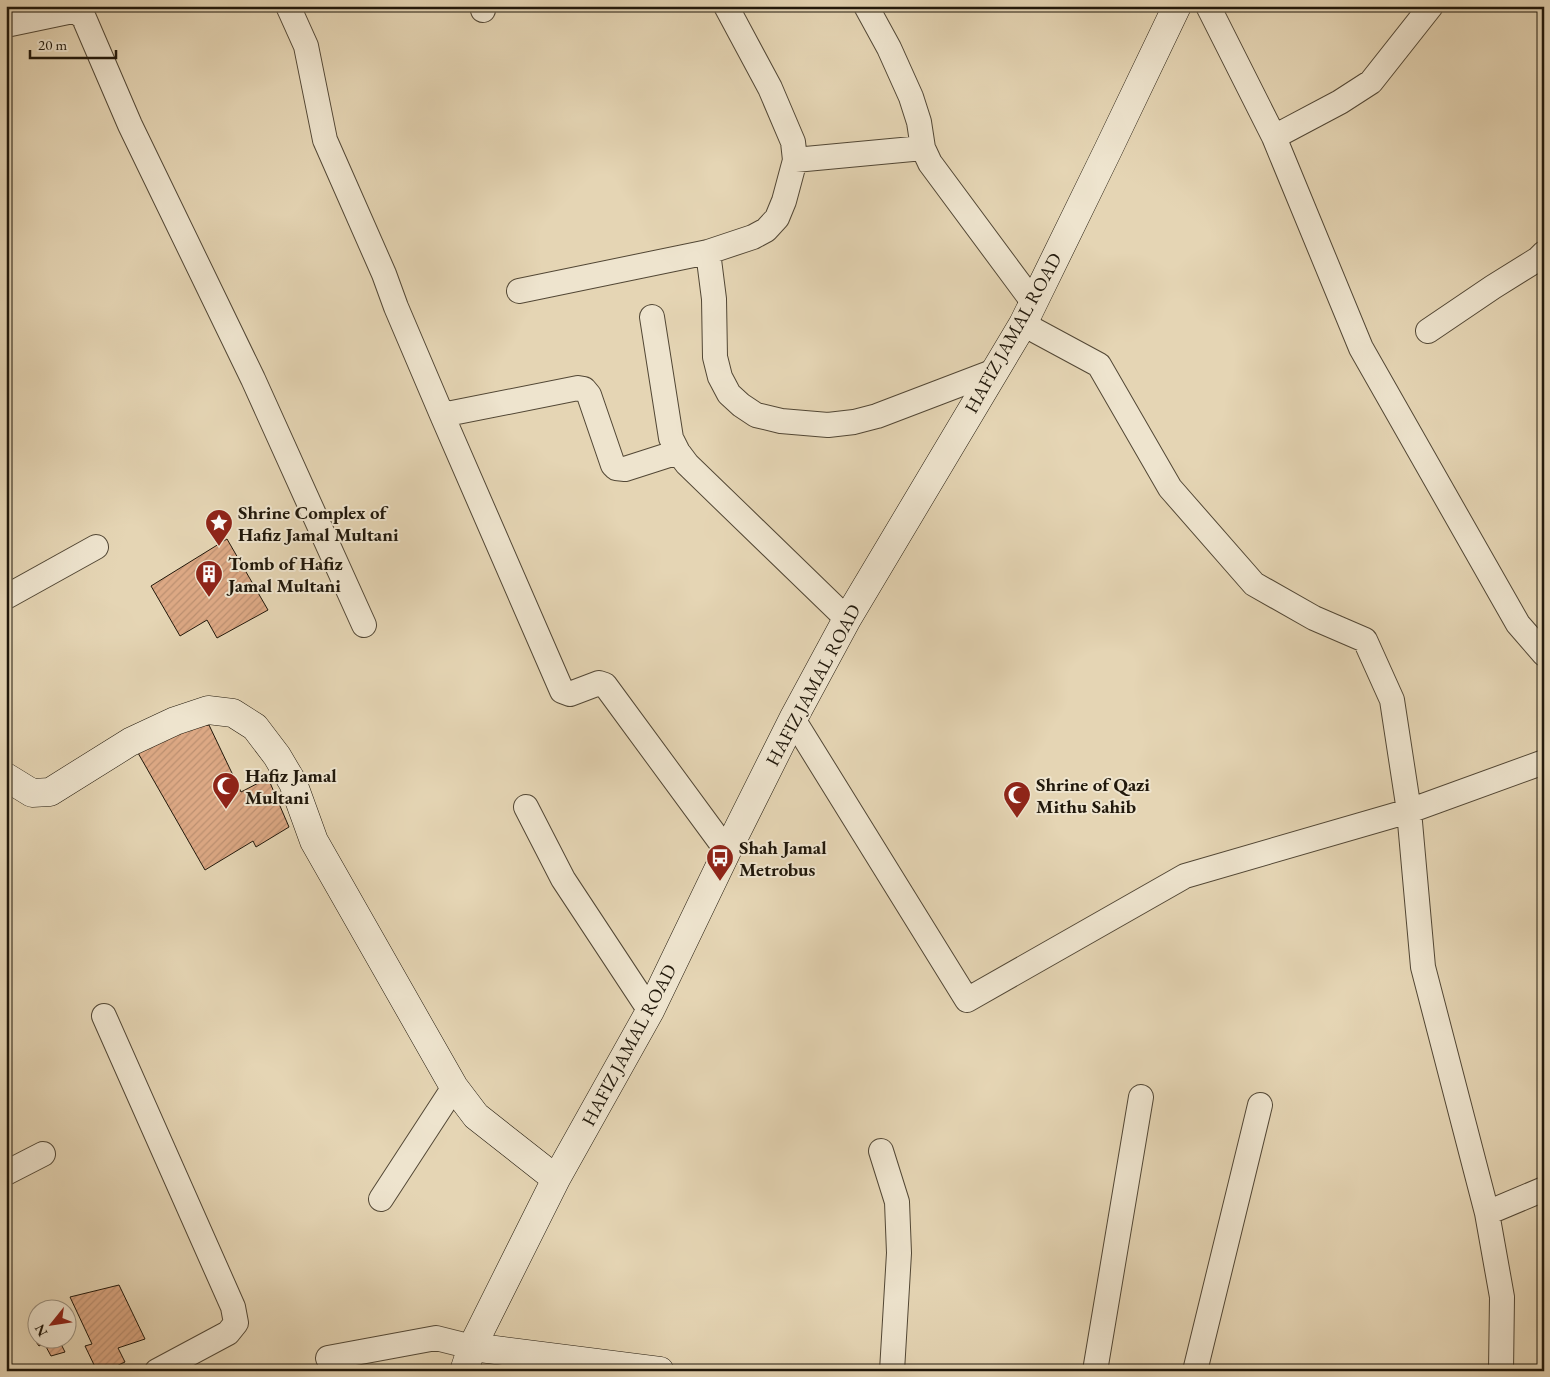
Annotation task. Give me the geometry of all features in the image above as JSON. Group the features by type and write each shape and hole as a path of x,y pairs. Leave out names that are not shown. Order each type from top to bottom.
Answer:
{"main road":[{"name":"HAFIZ JAMAL ROAD","path":"468,1359 556,1179 650,1011 726,851 793,719 847,620 1028,313 1176,6"},
{"path":"9,783 32,793 50,792 130,742 175,721 208,710 233,713 255,727 277,756 292,783 314,841 454,1087 476,1116 556,1179"},
{"path":"468,1359 660,1371"}],"street":[{"path":"288,6 306,46 325,140 562,691 570,694 599,683 605,686 726,851"},
{"path":"519,291 708,252 753,237 766,230 777,218 784,201 795,160 793,142 770,88 726,6"},
{"path":"866,6 889,48 912,97 923,148 930,163 1028,313 1099,365 1170,488 1254,584 1314,618 1365,640 1392,700 1408,812 1423,967 1487,1213 1502,1296 1501,1371"},
{"path":"1208,6 1274,137 1361,348 1518,624 1544,654"},
{"path":"1274,137 1340,102 1371,82 1431,6"},
{"path":"6,24 68,12 77,12 84,18 130,125 252,379 364,625"},
{"path":"795,160 923,148"},
{"path":"708,252 714,299 714,357 720,378 729,394 756,415 781,421 828,425 854,422 877,416 995,371"},
{"path":"1428,331 1492,287 1538,259 1544,253"},
{"path":"652,317 671,438 678,452 687,464 847,620"},
{"path":"442,415 578,388 584,389 589,395 613,465 616,468 625,469 678,452"},
{"path":"6,597 96,547"},
{"path":"793,719 967,1000 1185,876 1408,812 1544,762"},
{"path":"526,807 563,879 650,1011"},
{"path":"104,1016 233,1307 236,1323 228,1333 157,1371"},
{"path":"381,1199 454,1087"},
{"path":"1095,1371 1141,1097"},
{"path":"1195,1371 1260,1105"},
{"path":"881,1151 897,1202 899,1254 892,1371"},
{"path":"6,1173 43,1154"},
{"path":"1487,1213 1544,1189"},
{"path":"328,1358 436,1338 468,1359"}],"building":[{"name":"Tomb of Hafiz Jamal Multani","path":"227,539 268,610 217,638 207,620 180,636 151,586"},
{"name":"Hafiz Jamal Multani","path":"209,725 241,792 268,778 289,827 256,847 253,841 205,870 138,753 180,728"},
{"path":"119,1285 145,1339 118,1348 125,1362 106,1371 97,1371 85,1346 92,1344 78,1314 78,1300 71,1300 70,1297"},
{"path":"48,1350 64,1350 65,1352 51,1356"}],"place":[{"name":"Shrine Complex of Hafiz Jamal Multani","path":"219,547"},
{"name":"Tomb of Hafiz Jamal Multani","path":"209,598"},
{"name":"Hafiz Jamal Multani","path":"226,810"},
{"name":"Shrine of Qazi Mithu Sahib","path":"1017,819"},
{"name":"Shah Jamal Metrobus","path":"720,882"}]}
